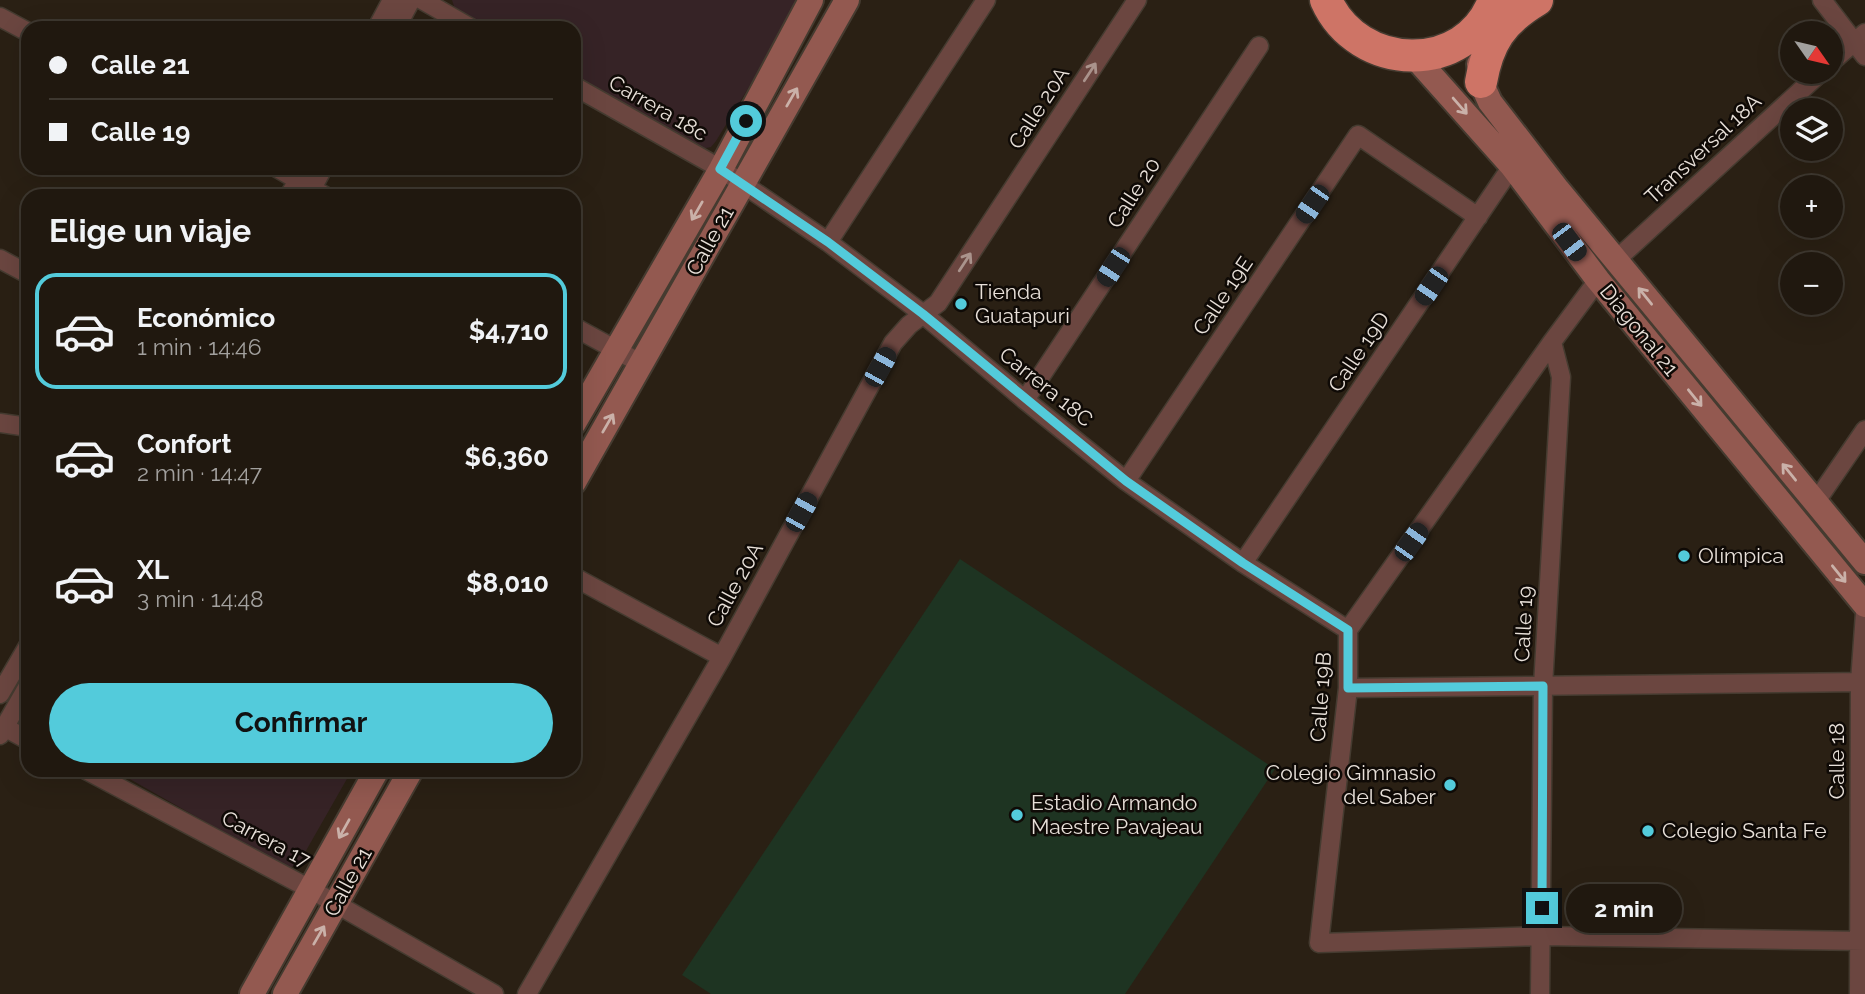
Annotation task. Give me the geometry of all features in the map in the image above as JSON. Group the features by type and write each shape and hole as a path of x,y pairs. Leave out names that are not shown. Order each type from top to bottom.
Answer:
{"highway":[{"path":"1326,0 1332,13 1347,32 1367,46 1390,54 1413,56 1450,47 1466,37 1489,10 1531,0"},
{"path":"1481,82 1485,56 1499,32 1518,12 1537,0"}],"main road":[{"name":"Calle 21","path":"581,411 720,169 811,0"},
{"name":"Calle 21","path":"581,470 847,0"},
{"name":"Diagonal 21","path":"1489,10 1477,50 1481,82 1490,102 1558,190 1865,562"},
{"name":"Diagonal 21","path":"1413,56 1512,166 1598,280 1865,605"},
{"name":"Calle 21","path":"252,994 373,777"},
{"name":"Calle 21","path":"285,994 407,777"}],"street":[{"path":"381,21 392,0"},
{"path":"400,21 411,0"},
{"path":"422,0 459,21"},
{"path":"828,242 986,0"},
{"name":"Calle 20A","path":"527,994 722,657 893,343 909,325 938,303 1137,0"},
{"path":"1822,0 1861,43 1843,55"},
{"path":"0,17 21,28"},
{"name":"Calle 20","path":"1025,400 1259,46"},
{"name":"Transversal 18A","path":"1616,260 1808,84"},
{"name":"Carrera 18c","path":"581,90 720,169"},
{"name":"Calle 19E","path":"1126,481 1358,135 1478,217"},
{"name":"Calle 19D","path":"1243,563 1512,166"},
{"name":"Carrera 18C","path":"720,169 828,242 923,314 1126,481 1243,563 1348,630"},
{"path":"290,175 310,186"},
{"path":"0,259 21,270"},
{"name":"Calle 19B","path":"1542,936 1319,943 1348,688 1348,630 1598,280"},
{"path":"581,331 642,363"},
{"name":"Calle 19","path":"1540,994 1543,686 1561,377 1552,342"},
{"path":"0,423 21,426"},
{"path":"1815,503 1865,430"},
{"path":"581,582 722,657"},
{"name":"Calle 18","path":"1859,994 1862,940 1865,613"},
{"path":"0,694 21,658"},
{"path":"1348,688 1863,682"},
{"path":"21,698 2,731 21,738"},
{"name":"Carrera 17","path":"99,777 310,889 494,994"},
{"path":"1542,936 1862,940"}],"shaded area":[{"path":"452,0 802,0 716,141 711,147 701,149 581,81 581,21 476,21 455,9"},
{"path":"126,777 348,777 299,863 288,869"}],"green space":[{"name":"Estadio Armando Maestre Pavajeau","path":"960,559 1275,769 1125,994 711,994 682,975"}],"place":[{"name":"Tienda Guatapuri","path":"961,304"},
{"name":"Olímpica","path":"1684,556"},
{"name":"Colegio Gimnasio del Saber","path":"1450,785"},
{"name":"Estadio Armando Maestre Pavajeau","path":"1017,815"},
{"name":"Colegio Santa Fe","path":"1648,831"}],"route":[{"path":"746,121 720,169 828,242 923,314 1126,481 1243,563 1348,630 1348,688 1543,686 1542,908"}]}
